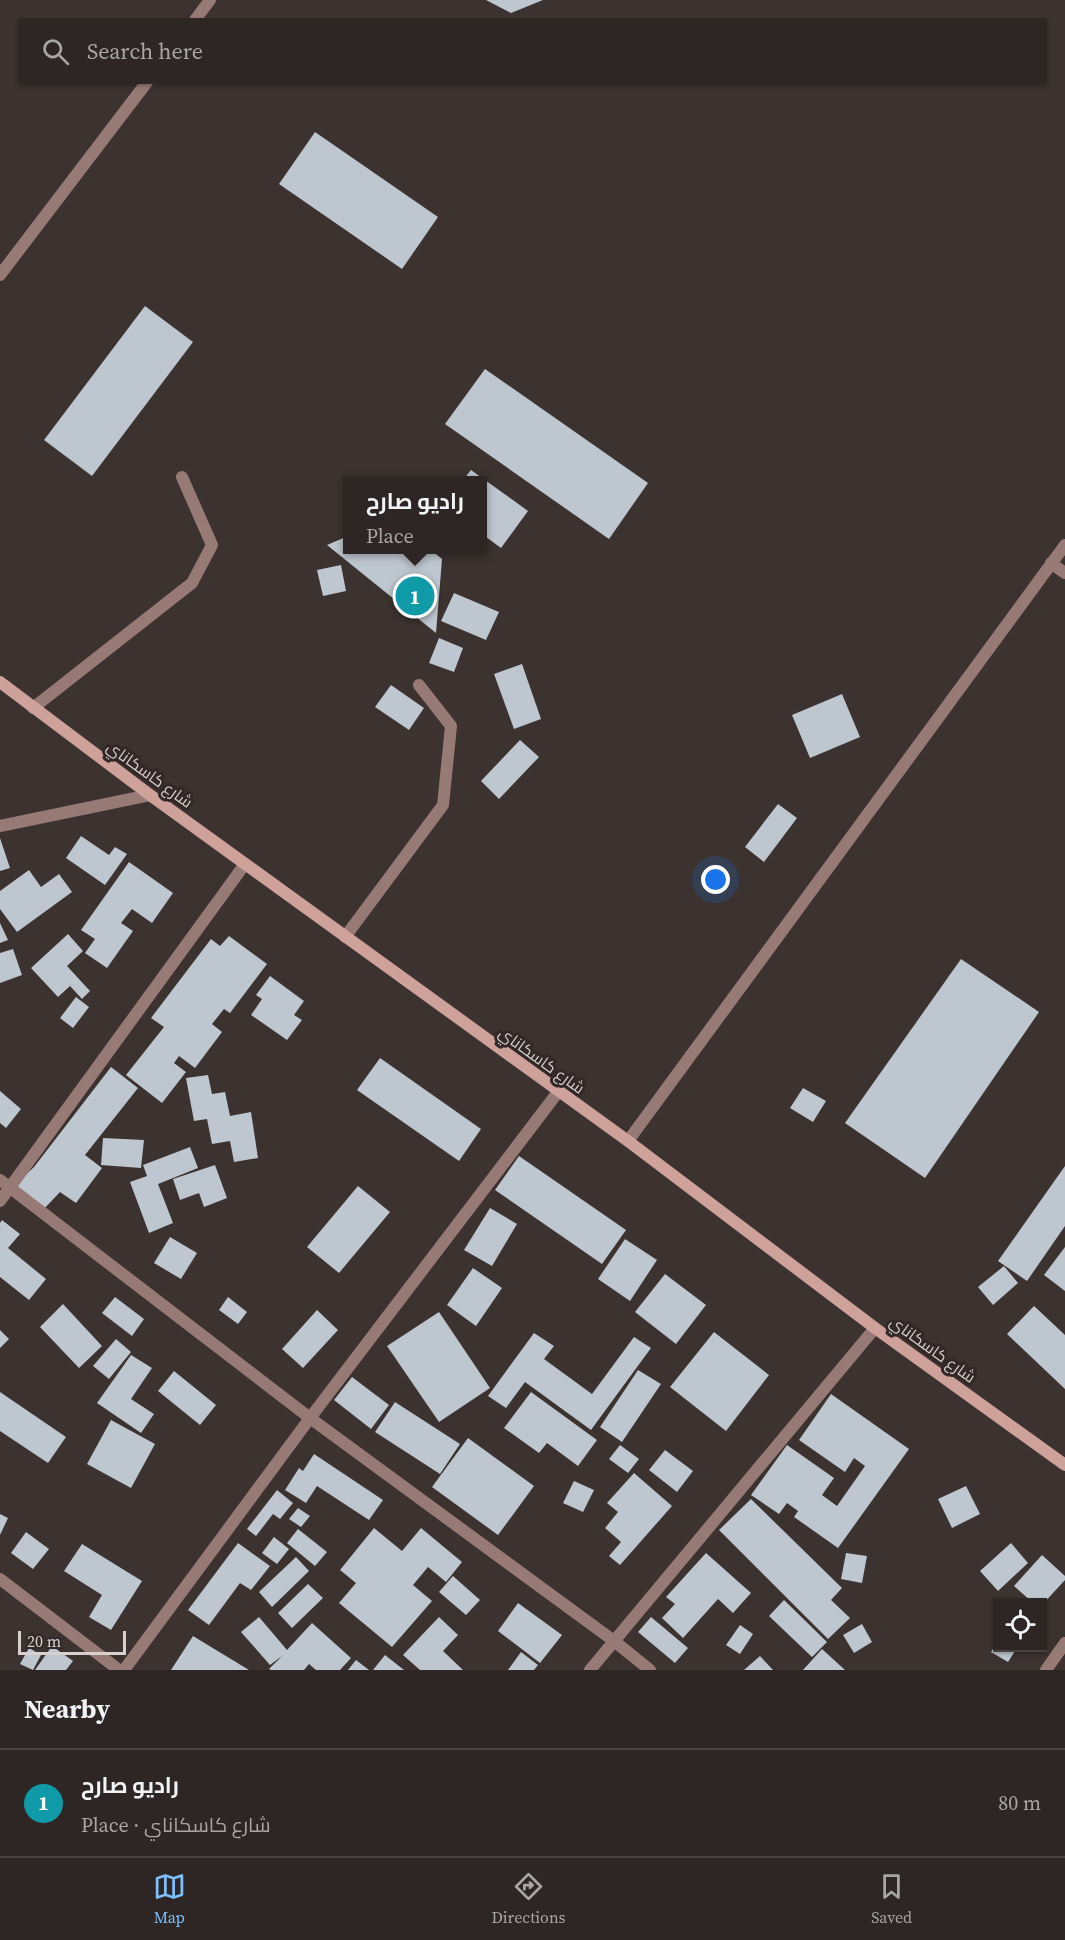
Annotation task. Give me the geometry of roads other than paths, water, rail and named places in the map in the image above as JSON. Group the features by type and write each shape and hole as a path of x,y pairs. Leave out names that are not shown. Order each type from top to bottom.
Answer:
{"street":[{"path":"196,18 210,0"},
{"path":"0,275 145,84"},
{"path":"33,708 192,583 212,545 182,477"},
{"path":"628,1141 1065,545"},
{"path":"1052,563 1065,573"},
{"name":"شارع كاسكاناي","path":"0,682 150,795 628,1141 875,1328 1065,1465"},
{"path":"345,937 443,805 451,726 419,685"},
{"path":"0,826 150,795"},
{"path":"0,1200 5,1183 245,864"},
{"path":"124,1670 310,1418 558,1092"},
{"path":"5,1183 310,1418 614,1641 650,1670"},
{"path":"590,1670 875,1328"},
{"path":"0,1578 119,1670"},
{"path":"1046,1670 1065,1643"}],"place":[{"name":"راديو صارح","path":"415,596"}]}
